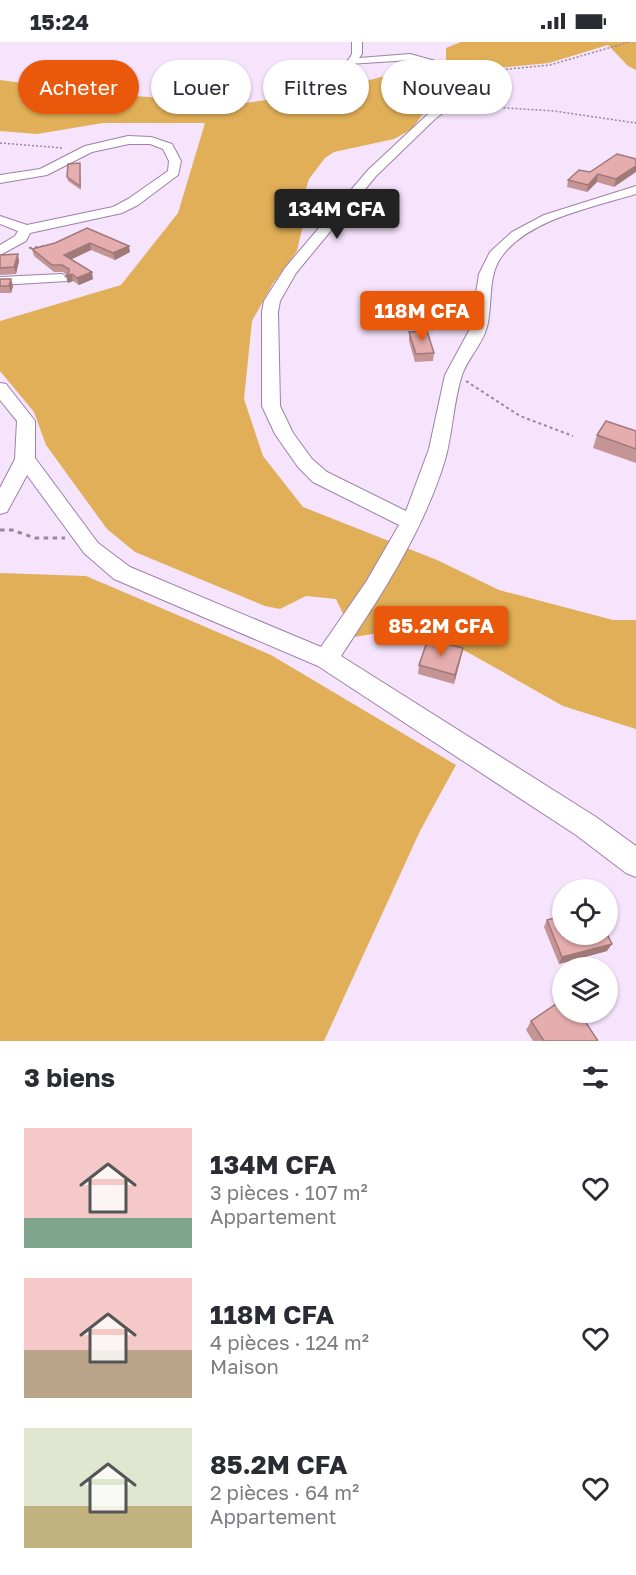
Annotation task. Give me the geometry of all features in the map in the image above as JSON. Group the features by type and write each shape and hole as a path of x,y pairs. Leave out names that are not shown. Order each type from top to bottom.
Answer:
{"street":[{"path":"357,42 357,54 352,62 410,57 420,60"},
{"path":"411,522 320,477 305,463 284,434 271,406 270,312 272,301 290,271 372,173 435,114"},
{"path":"0,179 43,172 89,149 128,140 160,143 172,152 175,161 174,172 117,210 25,231 21,238 5,249"},
{"path":"326,659 363,604 411,522 435,460 455,373 469,351 479,328 485,273 502,247 542,221 584,204 636,190"},
{"path":"0,220 18,225 25,231"},
{"path":"0,281 62,278"},
{"path":"0,388 26,421 25,459 0,507"},
{"path":"25,459 91,548 122,573 326,659 586,826 636,863"}],"path":[{"path":"512,69 550,65 629,42"},
{"path":"512,108 554,111 636,123"},
{"path":"0,143 89,149"},
{"path":"5,249 51,245"},
{"path":"455,373 520,416 573,436"},
{"path":"0,530 12,530 34,538 75,538 91,548"}],"shaded area":[{"path":"461,42 636,42 636,70 628,66 608,45 549,63 512,67 512,60 446,60 446,48"},
{"path":"381,77 381,114 423,114 412,129 394,139 334,152 325,158 309,179 301,204 305,216 297,251 272,285 252,321 244,399 263,456 303,507 437,560 499,590 613,620 636,620 636,729 563,706 462,649 420,631 404,629 354,637 336,599 306,596 280,609 265,606 135,552 107,529 46,445 34,412 0,371 0,321 121,285 178,213 205,123 103,123 37,134 0,131 0,80 18,82 18,114 139,114 139,96 151,97 151,114 251,114 251,102 263,100 263,114 369,114 369,80"},
{"path":"0,573 86,576 271,655 456,765 420,831 324,1041 0,1041"}],"building":[{"path":"617,154 636,159 636,166 616,179 598,174 588,185 568,180 579,170 590,172"},
{"path":"80,163 80,186 67,177 68,164"},
{"path":"87,228 129,246 113,253 90,243 64,255 92,272 77,278 72,274 66,276 69,269 62,265 52,265 32,249 55,243"},
{"path":"18,254 14,267 0,268 0,255"},
{"path":"0,279 11,279 9,286 0,286"},
{"path":"427,331 434,353 416,354 409,332"},
{"path":"606,421 636,431 636,449 597,435"},
{"path":"428,639 463,648 455,675 419,665"},
{"path":"552,919 552,932 547,920"},
{"path":"557,945 608,945 562,957"},
{"path":"552,1007 552,1023 586,1023 598,1041 544,1041 531,1021"}]}
